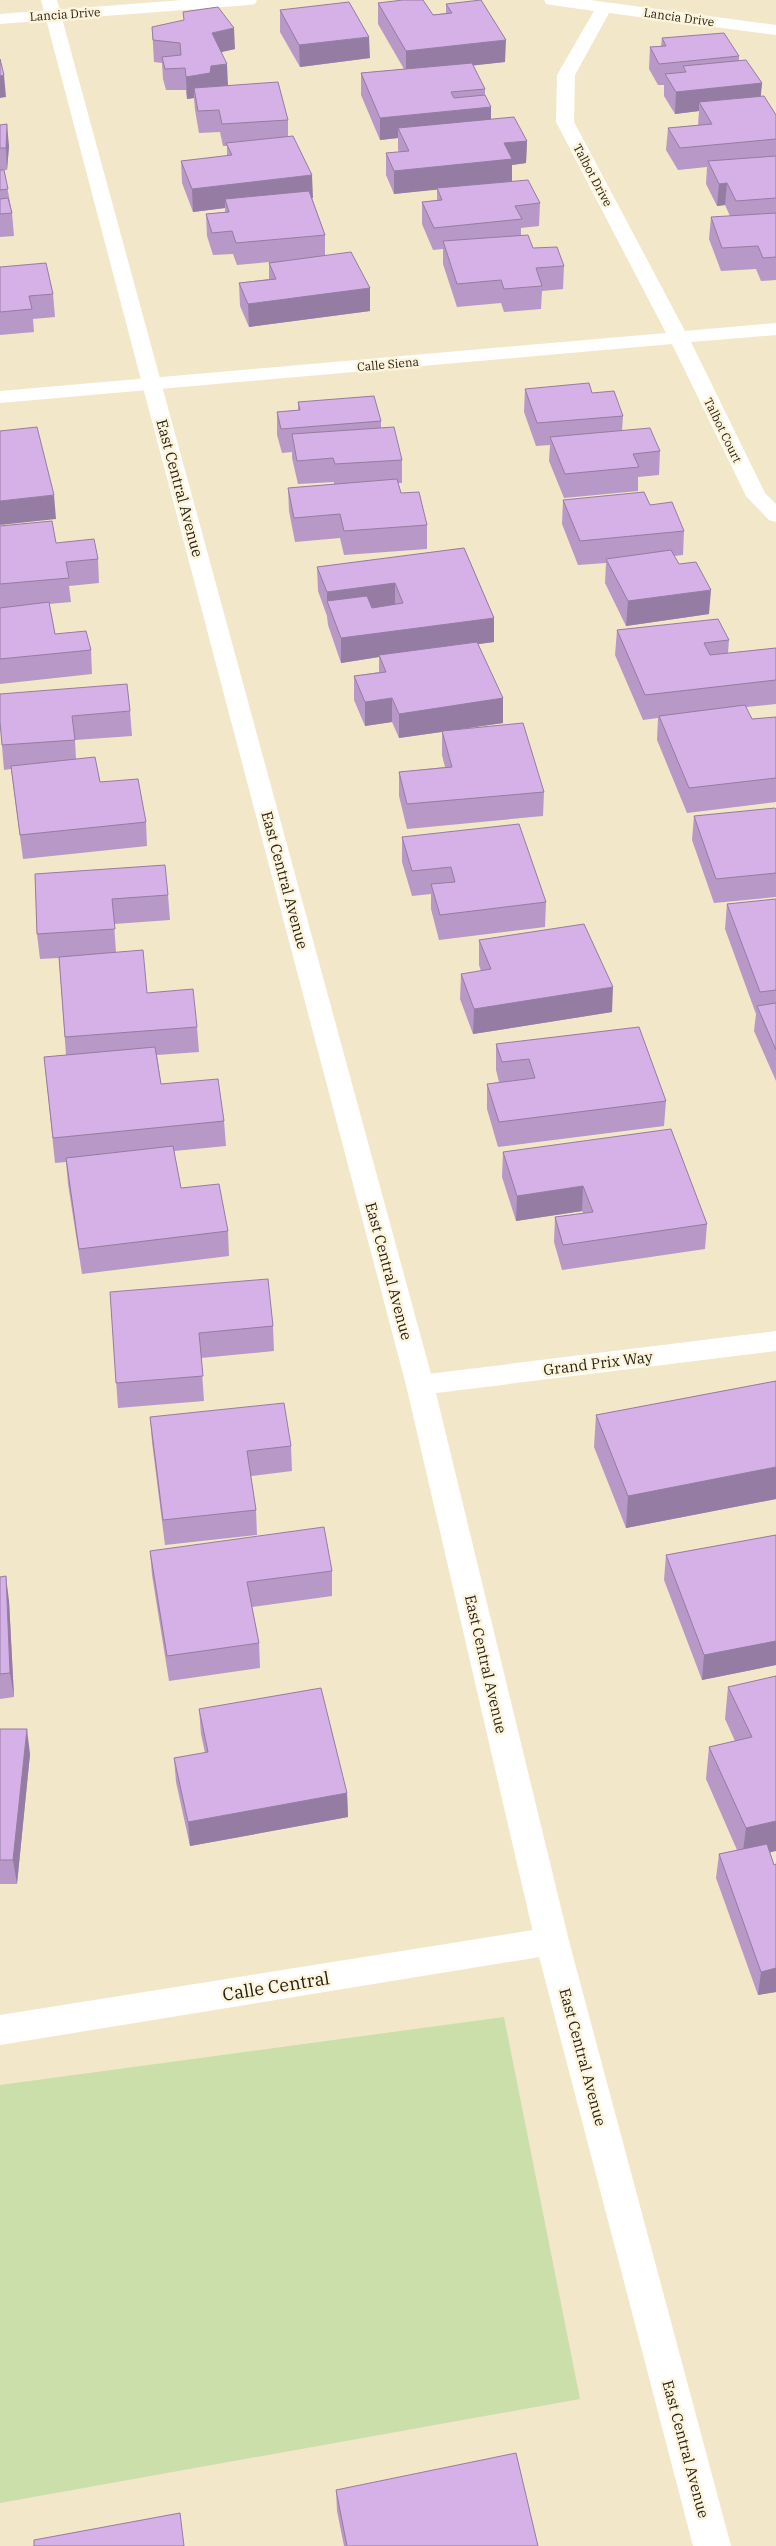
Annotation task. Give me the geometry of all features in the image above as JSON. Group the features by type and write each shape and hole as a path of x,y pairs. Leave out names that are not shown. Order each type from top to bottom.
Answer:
{"street":[{"name":"Lancia Drive","path":"0,19 51,8 249,0"},
{"name":"Lancia Drive","path":"552,0 776,30"},
{"name":"Talbot Drive","path":"604,7 566,75 565,122 679,338"},
{"name":"East Central Avenue","path":"51,8 420,1385 552,1941 712,2546"},
{"name":"Calle Siena","path":"0,397 776,329"},
{"name":"Talbot Court","path":"679,338 756,496 776,516"},
{"name":"Grand Prix Way","path":"420,1385 776,1341"},
{"name":"Calle Central","path":"0,2030 552,1941"}],"green space":[{"path":"504,2017 580,2399 0,2503 0,2085"}],"building":[{"path":"423,0 433,15 452,13 446,4 481,0 506,40 406,51 378,3"},
{"path":"349,2 369,37 299,45 280,10"},
{"path":"218,7 234,28 212,33 227,64 211,66 210,73 186,77 185,68 165,69 162,57 181,55 180,43 153,40 152,27 184,20 183,12"},
{"path":"724,33 739,56 659,64 650,47 666,46 662,38"},
{"path":"0,59 4,75 0,76"},
{"path":"746,60 762,83 676,92 665,74 686,72 683,66"},
{"path":"472,63 485,89 451,92 454,98 485,95 491,107 380,118 361,73"},
{"path":"278,82 288,120 222,124 219,110 198,111 194,88"},
{"path":"764,96 776,115 776,139 680,148 668,128 712,124 699,102"},
{"path":"514,117 527,141 504,143 512,159 394,171 386,153 409,151 398,128"},
{"path":"7,124 6,148 0,148 0,125"},
{"path":"293,136 312,175 192,189 181,161 232,155 226,143"},
{"path":"776,156 776,198 736,201 727,183 719,184 708,161"},
{"path":"0,170 4,170 8,189 0,190"},
{"path":"528,180 540,203 515,206 522,219 434,228 422,202 442,200 437,188"},
{"path":"309,191 325,235 236,243 232,231 212,233 206,214 229,212 225,199"},
{"path":"8,198 12,213 0,214 0,199"},
{"path":"776,213 776,257 763,258 758,246 722,248 711,217"},
{"path":"528,235 533,248 557,247 564,266 536,268 542,286 504,289 501,280 457,284 443,241"},
{"path":"351,252 370,288 248,304 239,283 276,279 269,263"},
{"path":"46,263 53,294 29,296 32,309 0,312 0,267"},
{"path":"589,383 592,393 614,391 623,416 537,423 525,389"},
{"path":"374,396 381,421 281,429 277,412 300,410 298,402"},
{"path":"37,427 54,495 0,501 0,431"},
{"path":"394,427 402,460 335,464 333,458 297,461 292,434"},
{"path":"650,428 660,451 633,454 639,467 565,474 550,437"},
{"path":"397,479 401,493 419,492 427,525 344,531 340,514 294,518 288,488"},
{"path":"644,492 650,505 672,502 684,531 580,541 563,500"},
{"path":"52,521 56,543 94,539 98,559 66,562 69,578 0,584 0,526"},
{"path":"464,548 494,618 341,638 327,601 367,596 372,608 403,603 395,583 327,592 317,567"},
{"path":"671,550 679,564 696,562 711,590 628,601 606,559"},
{"path":"49,602 55,634 86,631 91,650 0,659 0,608"},
{"path":"718,619 729,640 704,643 710,655 776,648 776,680 645,695 617,630"},
{"path":"477,642 503,698 399,714 392,698 365,702 354,676 386,672 379,655"},
{"path":"127,684 130,711 72,716 75,740 2,745 0,694"},
{"path":"745,705 752,719 776,717 776,778 689,788 659,716"},
{"path":"523,723 544,792 407,804 399,772 452,767 442,731"},
{"path":"95,757 100,782 138,779 146,822 20,835 11,766"},
{"path":"775,808 776,873 716,879 694,816"},
{"path":"519,824 546,902 440,915 431,884 455,882 451,867 412,871 402,837"},
{"path":"165,865 168,895 112,899 115,929 37,934 35,874"},
{"path":"776,899 776,990 760,992 727,904"},
{"path":"584,924 613,987 474,1009 461,974 491,969 479,940"},
{"path":"143,950 147,993 193,989 197,1027 65,1037 59,957"},
{"path":"776,1003 776,1050 757,1006"},
{"path":"639,1027 666,1101 499,1122 487,1084 535,1078 529,1059 502,1062 496,1044"},
{"path":"155,1047 161,1084 218,1079 224,1121 53,1138 44,1057"},
{"path":"671,1129 707,1224 563,1245 555,1217 593,1212 583,1186 517,1196 503,1152"},
{"path":"173,1146 181,1188 219,1184 228,1231 79,1249 66,1158"},
{"path":"268,1279 273,1326 199,1333 203,1376 116,1383 110,1292"},
{"path":"776,1381 776,1467 628,1496 596,1415"},
{"path":"284,1403 291,1446 247,1451 256,1510 163,1520 150,1417"},
{"path":"324,1527 332,1571 247,1582 259,1643 167,1656 150,1551"},
{"path":"776,1535 776,1641 704,1655 666,1555"},
{"path":"6,1576 10,1673 0,1674 0,1577"},
{"path":"776,1676 776,1821 746,1828 709,1747 752,1737 728,1687"},
{"path":"321,1688 347,1793 188,1822 174,1758 208,1752 199,1709"},
{"path":"0,1729 27,1729 13,1860 0,1860"},
{"path":"767,1844 774,1865 776,1864 776,1968 761,1972 719,1854"},
{"path":"516,2453 538,2546 347,2546 336,2490"},
{"path":"180,2513 184,2546 34,2546 34,2540"}]}
